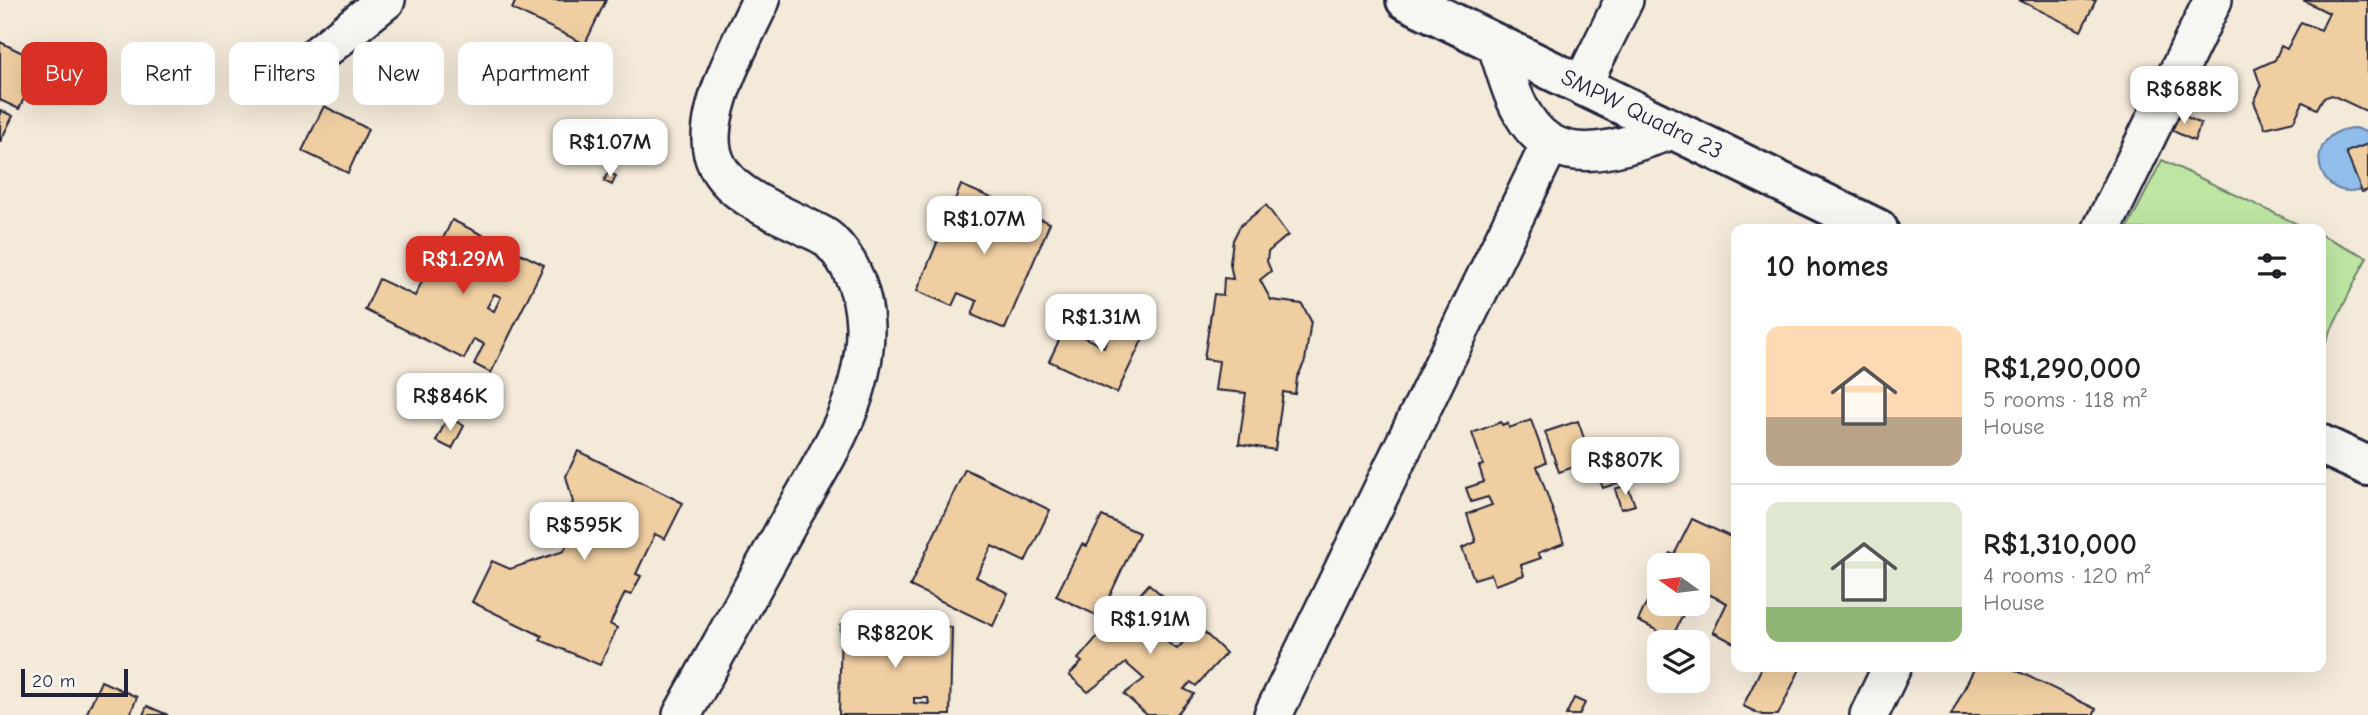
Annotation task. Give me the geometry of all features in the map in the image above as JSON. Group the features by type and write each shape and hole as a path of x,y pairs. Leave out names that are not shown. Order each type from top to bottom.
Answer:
{"street":[{"path":"334,42 386,0"},
{"path":"682,715 828,456 851,410 864,365 865,323 859,289 848,264 827,238 750,198 722,177 713,157 711,138 717,107 730,67 761,0"},
{"name":"SMPW Quadra 23","path":"1406,0 1868,224"},
{"path":"1582,85 1624,0"},
{"path":"2104,224 2213,0"},
{"path":"1496,44 1526,120 1550,144 1581,152 1605,151 1674,130"},
{"path":"1273,715 1550,144"},
{"path":"2326,447 2368,466"},
{"path":"1869,715 1890,672"}],"green space":[{"path":"2162,160 2297,224 2130,224"},
{"path":"2326,237 2367,257 2326,341"}],"water":[{"path":"2356,128 2366,132 2368,136 2365,188 2348,191 2334,187 2325,178 2320,166 2320,153 2326,141 2338,132"}],"building":[{"path":"516,0 606,0 586,42 512,9"},
{"path":"2019,0 2096,0 2081,31"},
{"path":"2303,0 2368,0 2368,112 2332,95 2323,98 2317,109 2303,102 2294,121 2265,128 2254,102 2261,87 2255,69 2275,60 2281,46 2287,49 2301,22 2321,30 2329,13"},
{"path":"0,42 21,52 21,105 19,109 0,100"},
{"path":"324,106 368,129 348,173 302,151"},
{"path":"0,110 13,116 0,142"},
{"path":"2175,111 2201,124 2194,141 2167,128"},
{"path":"2368,144 2368,190 2362,192 2346,152"},
{"path":"608,172 616,176 612,185 604,181"},
{"path":"961,185 1050,223 1005,329 972,315 977,301 958,293 952,306 917,291"},
{"path":"1266,205 1288,235 1268,252 1267,261 1271,271 1260,280 1271,300 1302,304 1311,321 1305,361 1297,378 1295,394 1283,392 1275,450 1239,444 1246,393 1215,390 1219,361 1204,359 1214,294 1223,295 1224,278 1233,279 1230,263 1233,240 1240,226"},
{"path":"452,220 544,265 491,373 474,364 484,344 474,339 464,359 365,310 379,279 415,296","holes":["494,294 501,297 494,311 487,307"]},
{"path":"1120,314 1148,328 1117,393 1049,361 1065,328 1104,347"},
{"path":"448,417 464,426 452,449 436,441"},
{"path":"1531,420 1546,462 1537,466 1564,543 1538,553 1541,558 1521,565 1524,575 1495,585 1491,574 1474,579 1462,548 1476,542 1467,514 1492,505 1488,497 1471,502 1466,488 1484,482 1479,466 1483,465 1472,433 1501,422 1502,425 1508,423 1509,428"},
{"path":"1578,421 1592,461 1559,472 1545,432"},
{"path":"1615,442 1629,479 1603,488 1589,452"},
{"path":"578,451 683,503 665,539 655,534 636,574 641,576 631,595 625,593 610,624 617,628 600,665 540,640 542,636 472,602 492,561 510,569 564,551 571,537 559,531 573,502 566,476"},
{"path":"965,469 1050,510 1025,562 992,546 976,577 1008,593 993,626 910,586"},
{"path":"1627,485 1635,505 1621,509 1615,489"},
{"path":"1102,516 1139,533 1100,617 1056,596 1082,544 1087,546"},
{"path":"1692,519 1731,537 1731,641 1713,632 1727,603 1710,595 1710,553 1675,553"},
{"path":"1149,584 1188,618 1161,638 1177,649 1191,634 1198,639 1204,632 1226,653 1196,686 1191,682 1184,689 1194,694 1176,715 1147,715 1124,694 1144,679 1126,663 1088,692 1069,675 1082,662 1078,659 1103,630 1106,633"},
{"path":"1647,602 1647,616 1682,616 1676,630 1656,630 1638,621"},
{"path":"841,624 952,627 950,715 839,715","holes":["914,698 928,698 929,704 914,703"]},
{"path":"1760,672 1799,672 1778,715 1762,715 1743,706"},
{"path":"1972,672 2019,672 2096,709 2093,715 1951,715"},
{"path":"101,681 137,697 130,715 86,715"},
{"path":"1574,698 1585,703 1579,715 1566,715"},
{"path":"147,706 168,715 143,715"}]}
